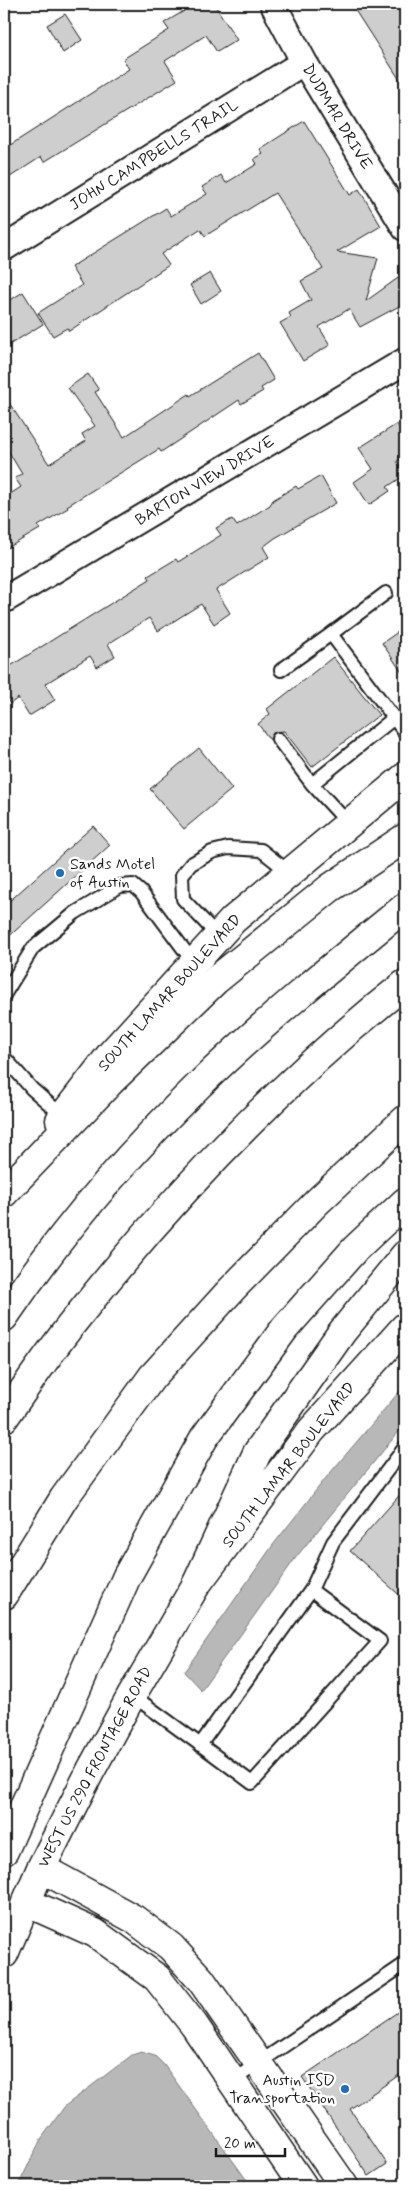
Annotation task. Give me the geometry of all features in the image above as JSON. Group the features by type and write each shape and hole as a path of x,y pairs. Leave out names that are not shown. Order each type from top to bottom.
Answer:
{"main road":[{"name":"SOUTH LAMAR BOULEVARD","path":"4,1193 111,1054 233,920 405,777"},
{"path":"4,1193 110,1082 216,980 330,888 405,838"},
{"path":"4,1317 27,1283 105,1186 198,1086 304,989 399,912"},
{"path":"4,1418 74,1321 152,1226 312,1062 405,984"},
{"path":"4,1595 64,1498 152,1378 230,1290 317,1202 405,1120"},
{"path":"4,1851 127,1576 204,1438 284,1328 355,1249 405,1202"},
{"path":"196,1584 257,1453 342,1332 405,1255"},
{"name":"SOUTH LAMAR BOULEVARD","path":"196,1584 311,1431 405,1326"},
{"name":"WEST US 290 FRONTAGE ROAD","path":"4,1954 41,1868 132,1694 196,1584"},
{"path":"41,1868 134,1919 171,1947 201,1980 344,2186"},
{"path":"26,1902 95,1933 157,1978 194,2025 303,2186"}],"street":[{"name":"DUDMAR DRIVE","path":"274,4 304,62 405,228"},
{"name":"JOHN CAMPBELLS TRAIL","path":"4,248 304,62"},
{"name":"BARTON VIEW DRIVE","path":"4,600 405,361"}],"lane":[{"path":"281,670 386,593"},
{"path":"331,634 405,733"},
{"path":"312,784 394,718"},
{"path":"278,738 312,784 349,824"},
{"path":"218,936 184,899 182,875 191,864 212,852 228,848 261,850 290,873"},
{"path":"4,996 33,948 75,913 120,886 133,886 141,892 194,964"},
{"path":"4,1057 32,1089 63,1116"},
{"path":"200,1745 311,1590 333,1542 405,1447"},
{"path":"132,1694 252,1783 380,1641 311,1590"},
{"path":"232,2081 405,1964"}],"shaded area":[{"path":"405,1385 405,1424 297,1556 201,1690 184,1672 273,1545 325,1479"},
{"path":"141,2052 155,2056 164,2065 251,2186 18,2186 41,2139 65,2106 132,2055"}],"building":[{"path":"179,4 214,4 237,40 217,52 206,35 165,61 177,80 44,162 41,157 4,181 4,149 129,69 123,59 169,30 164,23 184,11"},
{"path":"351,4 405,4 405,88"},
{"path":"65,14 82,40 63,53 47,25"},
{"path":"304,121 350,195 359,189 381,226 337,252 378,258 366,301 405,273 405,303 360,327 349,309 319,327 330,345 303,361 280,323 291,317 289,313 311,300 301,281 323,269 275,193 205,236 200,229 161,254 169,265 69,331 67,328 53,336 38,313 82,285 71,267 166,208 171,216 207,194 202,187 221,175 226,183 257,164 254,159 263,154 260,149"},
{"path":"210,273 221,291 201,304 190,285"},
{"path":"23,292 43,324 4,348 4,304"},
{"path":"258,353 274,380 261,388 263,391 241,404 239,400 161,452 159,449 67,506 68,508 38,526 40,529 4,550 4,498 21,487 15,478 22,474 4,444 4,395 49,464 86,441 82,434 95,426 68,388 88,374 99,390 95,392 124,437 189,394 190,396"},
{"path":"397,424 405,437 405,456 397,461 405,475 387,487 390,491 369,505 354,482 373,469 359,448"},
{"path":"321,476 336,503 275,538 263,547 269,557 216,590 230,613 214,624 201,604 158,631 149,618 108,644 115,656 97,667 90,656 45,684 55,700 29,716 18,698 10,704 4,693 4,670 150,579 148,576 176,559 178,562 221,535 216,528 232,519 237,526 296,486 298,489"},
{"path":"405,627 405,677 382,643"},
{"path":"333,657 379,715 312,767 284,731 274,732 270,740 258,724 270,714 267,709"},
{"path":"199,748 232,789 184,829 150,789"},
{"name":"Sands Motel of Austin","path":"93,826 110,845 4,941 4,906"},
{"path":"405,1489 405,1600 350,1551"},
{"name":"Austin ISD Transportation","path":"405,2007 405,2071 350,2109 387,2164 369,2176 302,2077"}],"place":[{"name":"Sands Motel of Austin","path":"60,873"},
{"name":"Austin ISD Transportation","path":"345,2089"}]}
